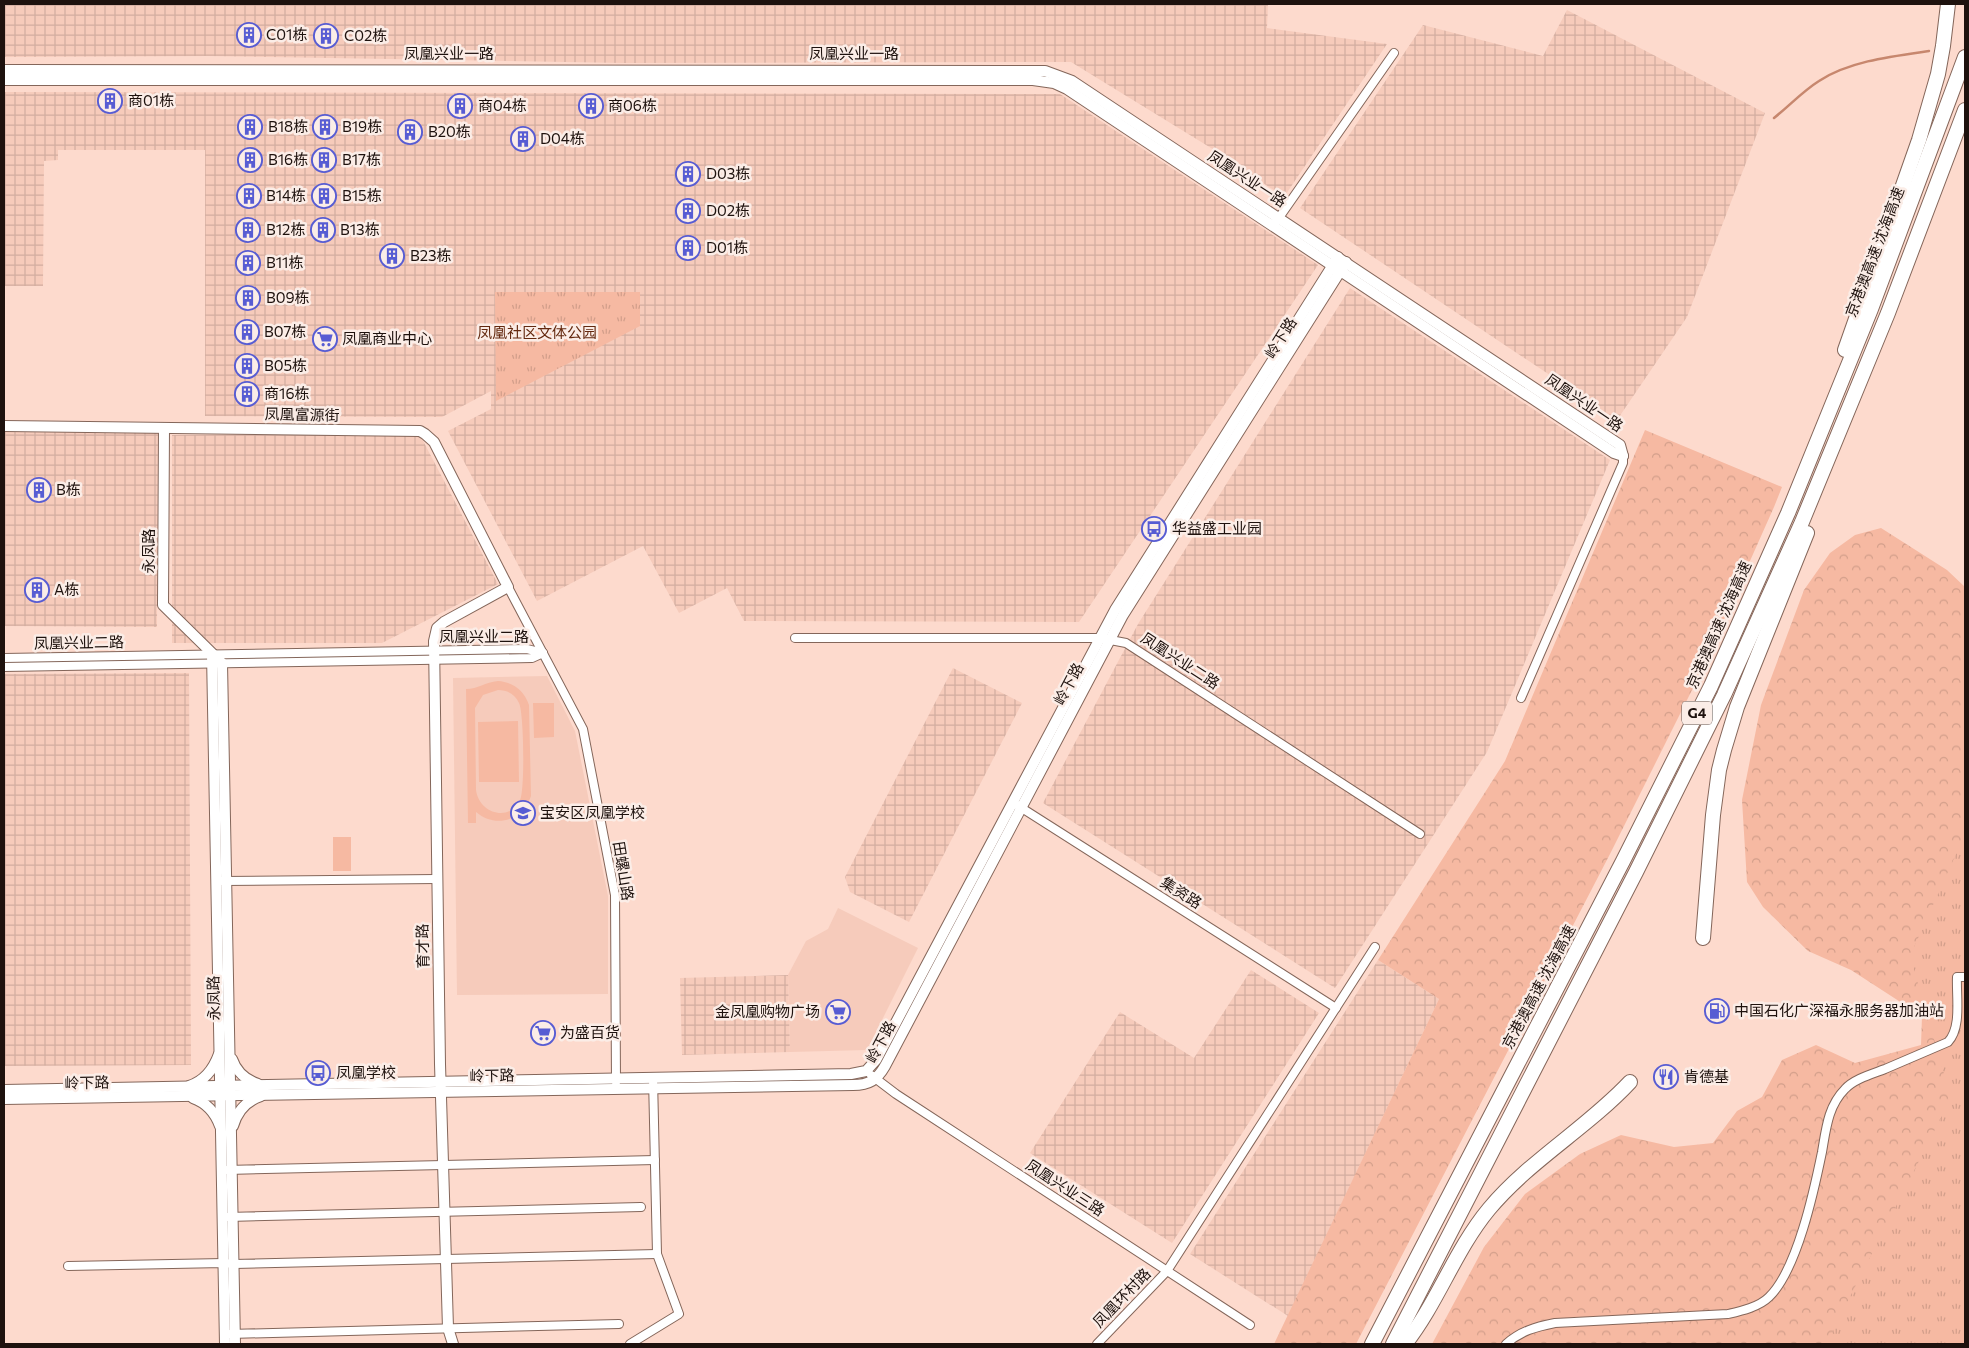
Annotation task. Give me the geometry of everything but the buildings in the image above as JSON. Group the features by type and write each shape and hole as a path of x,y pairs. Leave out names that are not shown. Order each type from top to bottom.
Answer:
{"highway":[{"path":"1788,513 1919,140 1938,74 1948,4"},
{"name":"京港澳高速 沈海高速","path":"1372,1344 1623,861 1710,686 1788,513 1871,309 1965,57"},
{"name":"G4","path":"1392,1344 1632,880 1724,695 1802,522 1888,313 1965,110"},
{"path":"1703,938 1713,815 1719,770 1724,750 1738,707 1817,507 1836,439"},
{"path":"1405,1344 1473,1230 1489,1209 1516,1180 1579,1130 1630,1082"}],"street":[{"path":"1277,222 1394,53"},
{"name":"凤凰兴业一路","path":"4,70 1039,70 1059,75 1072,82 1340,264 1620,445 1622,456"},
{"name":"凤凰兴业一路","path":"4,80 1041,81 1054,83 1067,89 1277,222"},
{"name":"岭下路","path":"4,1099 183,1092 653,1083 851,1074 866,1071 880,1054 1105,638 1123,615 1340,264"},
{"name":"凤凰富源街","path":"4,426 412,431 425,434 434,442 508,587"},
{"name":"永凤路","path":"164,428 164,605 216,660 230,1339"},
{"path":"1521,698 1623,463 1622,456"},
{"name":"田螺山路","path":"508,587 582,728 615,895 616,1084"},
{"name":"育才路","path":"453,1344 448,1328 441,1087 434,638 440,625 508,587"},
{"name":"凤凰兴业二路","path":"795,638 1105,638 1133,646 1420,834"},
{"name":"凤凰兴业二路","path":"4,667 434,655 532,658 543,653"},
{"name":"凤凰兴业二路","path":"4,658 216,660 434,655"},
{"name":"岭下路","path":"653,1083 857,1085 866,1084 876,1079 889,1059 1016,805"},
{"name":"集资路","path":"1016,805 1336,1008"},
{"path":"222,881 437,880"},
{"name":"凤凰环村路","path":"1098,1344 1167,1271 1375,947"},
{"path":"1506,1344 1517,1335 1534,1327 1555,1323 1728,1314 1749,1309 1768,1298 1781,1283 1792,1259 1810,1204 1829,1115 1836,1099 1846,1087 1861,1078 1948,1042 1953,1036 1956,1027 1957,977 1965,977"},
{"path":"225,1047 234,1065 242,1074 268,1090 243,1107 226,1136 212,1110 200,1100 183,1092 208,1074 225,1047"},
{"name":"凤凰兴业三路","path":"866,1071 1250,1325"},
{"path":"630,1344 679,1314 658,1254 653,1083"},
{"name":"岭下路","path":"4,1090 183,1092"},
{"path":"227,1170 655,1160"},
{"path":"228,1217 641,1207"},
{"path":"68,1266 658,1254"},
{"path":"230,1339 448,1328 619,1324"}],"shaded area":[{"path":"4,4 1268,4 1267,28 1387,44 1284,197 1211,148 1071,62 623,63 208,56 4,57"},
{"path":"1567,10 1765,113 1687,317 1617,420 1300,208 1423,25 1543,56"},
{"path":"4,92 1060,94 1318,265 1079,622 744,621 727,588 679,613 643,546 537,601 448,431 491,409 491,391 442,417 205,416 205,150 58,150 58,160 44,161 43,286 4,286"},
{"path":"1350,288 1610,460 1487,752 1335,988 1043,803 1138,624"},
{"path":"4,432 158,433 157,627 4,626"},
{"path":"172,435 420,435 498,584 382,643 172,643"},
{"path":"953,668 1022,703 909,922 850,892 845,877"},
{"path":"189,673 191,1065 4,1066 4,674"},
{"name":"宝安区凤凰学校","path":"547,676 575,731 608,896 608,994 457,995 453,678"},
{"name":"金凤凰购物广场","path":"838,908 918,948 867,1050 790,1052 788,975 806,941 828,929"},
{"path":"1378,960 1439,999 1288,1316 1190,1254"},
{"path":"1251,970 1319,1013 1172,1243 1030,1153 1120,1012 1194,1058"},
{"path":"788,975 790,1052 682,1055 680,978"}],"green space":[{"name":"凤凰社区文体公园","path":"495,292 640,292 640,326 496,401"},
{"path":"1645,430 1782,487 1774,507 1697,680 1610,854 1356,1344 1274,1344 1439,999 1378,960 1505,761"},
{"path":"1881,528 1947,570 1965,587 1965,1344 1432,1344 1484,1247 1525,1194 1580,1154 1621,1135 1674,1147 1713,1143 1737,1111 1762,1097 1782,1060 1816,1045 1855,1063 1921,1045 1922,1016 1851,970 1808,951 1763,907 1747,882 1742,800 1761,705 1804,590 1830,553 1855,535"},
{"path":"498,681 513,685 521,691 529,705 531,796 522,811 508,819 492,820 476,812 476,823 468,823 466,689","holes":["501,690 513,695 519,703 522,721 523,752 523,782 520,800 515,807 502,813 488,809 478,798 476,790 475,708 483,695"]},
{"path":"533,703 554,703 554,737 534,738"},
{"path":"518,721 519,782 479,782 478,722"},
{"path":"1965,834 1965,1344 1826,1344 1951,1098 1910,956"},
{"path":"333,837 351,837 351,871 333,871"}],"waterway":[{"path":"1774,118 1807,89 1831,74 1872,60 1929,51"}],"place":[{"name":"C01栋","path":"249,35"},
{"name":"C02栋","path":"326,36"},
{"name":"商01栋","path":"110,101"},
{"name":"商04栋","path":"460,106"},
{"name":"商06栋","path":"591,106"},
{"name":"B18栋","path":"250,127"},
{"name":"B19栋","path":"325,127"},
{"name":"B20栋","path":"410,132"},
{"name":"D04栋","path":"523,139"},
{"name":"B16栋","path":"250,160"},
{"name":"B17栋","path":"324,160"},
{"name":"D03栋","path":"688,174"},
{"name":"B14栋","path":"249,196"},
{"name":"B15栋","path":"324,196"},
{"name":"D02栋","path":"688,211"},
{"name":"B12栋","path":"248,230"},
{"name":"B13栋","path":"323,230"},
{"name":"D01栋","path":"688,248"},
{"name":"B23栋","path":"392,256"},
{"name":"B11栋","path":"248,263"},
{"name":"B09栋","path":"248,298"},
{"name":"B07栋","path":"247,332"},
{"name":"凤凰商业中心","path":"325,339"},
{"name":"B05栋","path":"247,366"},
{"name":"商16栋","path":"247,394"},
{"name":"B栋","path":"39,490"},
{"name":"华益盛工业园","path":"1154,529"},
{"name":"A栋","path":"37,590"},
{"name":"宝安区凤凰学校","path":"523,813"},
{"name":"中国石化广深福永服务器加油站","path":"1717,1011"},
{"name":"金凤凰购物广场","path":"838,1012"},
{"name":"为盛百货","path":"543,1033"},
{"name":"凤凰学校","path":"318,1073"},
{"name":"肯德基","path":"1666,1077"}]}
